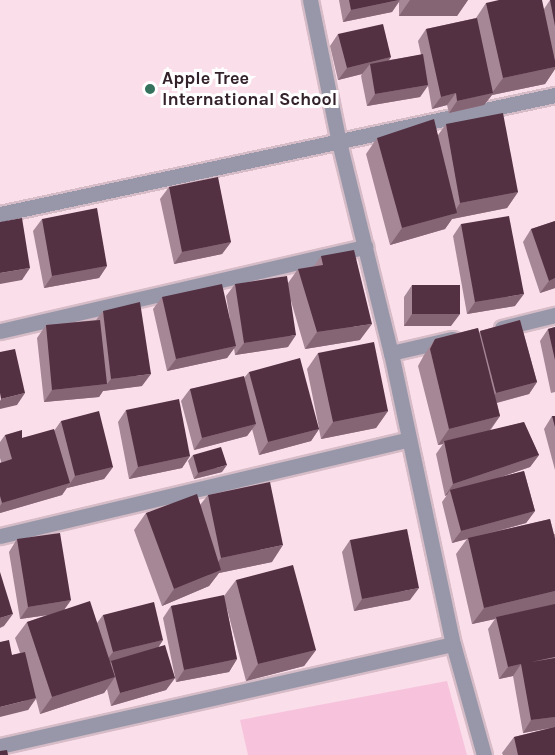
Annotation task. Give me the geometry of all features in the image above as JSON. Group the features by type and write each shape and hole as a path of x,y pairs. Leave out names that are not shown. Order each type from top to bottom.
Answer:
{"street":[{"path":"310,0 339,142 391,353 453,644 484,755"},
{"path":"0,214 555,95"},
{"path":"0,331 365,247"},
{"path":"489,331 555,315"},
{"path":"391,353 467,336"},
{"path":"0,536 409,439"},
{"path":"4,748 453,644"}],"shaded area":[{"path":"447,681 467,755 248,755 240,720"}],"building":[{"path":"349,0 399,0 351,10"},
{"path":"499,0 542,0 555,67 503,78 486,3"},
{"path":"550,0 555,0 555,26"},
{"path":"477,18 493,93 457,101 456,93 441,97 426,29"},
{"path":"383,24 391,57 347,68 338,34"},
{"path":"423,54 428,85 375,94 370,64"},
{"path":"503,113 518,192 460,203 446,124"},
{"path":"434,119 457,213 402,228 377,138"},
{"path":"218,177 231,242 182,252 169,187"},
{"path":"97,208 107,266 52,276 42,219"},
{"path":"509,216 524,294 475,302 461,224"},
{"path":"22,218 30,268 0,273 0,222"},
{"path":"555,221 555,278 549,281 531,229"},
{"path":"354,250 372,324 317,332 298,269 323,265 321,256"},
{"path":"287,276 296,335 244,343 235,284"},
{"path":"222,284 236,346 176,359 162,297"},
{"path":"412,285 460,285 460,314 412,314"},
{"path":"140,302 151,374 111,379 103,311"},
{"path":"100,320 107,384 52,390 46,325"},
{"path":"520,320 537,382 496,393 480,331"},
{"path":"555,327 555,360 548,329"},
{"path":"478,328 500,416 449,429 430,349 435,339"},
{"path":"374,342 388,411 333,422 318,353"},
{"path":"15,349 25,393 1,399 0,352"},
{"path":"300,358 319,429 268,442 249,372"},
{"path":"244,376 256,424 202,438 190,389"},
{"path":"179,399 190,456 138,467 126,410"},
{"path":"99,411 113,467 75,476 61,421"},
{"path":"524,422 539,455 453,484 444,441"},
{"path":"54,429 70,483 2,503 0,463 12,459 5,435 22,430 22,438"},
{"path":"221,447 227,465 198,473 193,455"},
{"path":"524,471 535,511 461,531 450,490"},
{"path":"270,482 283,545 221,558 208,495"},
{"path":"197,494 221,570 174,589 146,513"},
{"path":"550,519 555,539 555,591 484,608 468,538"},
{"path":"407,529 419,588 362,599 350,540"},
{"path":"60,533 71,600 28,607 17,539"},
{"path":"293,565 316,650 258,664 236,580"},
{"path":"0,572 13,614 0,618"},
{"path":"224,595 237,659 184,670 171,606"},
{"path":"90,601 115,677 52,697 27,622"},
{"path":"154,602 163,640 113,652 103,615"},
{"path":"555,604 555,657 531,662 555,658 555,717 531,720 521,664 508,667 496,617"},
{"path":"9,640 12,655 25,652 36,698 0,707 0,642"},
{"path":"165,645 175,678 120,693 111,661"},
{"path":"555,727 555,755 518,755 514,737"},
{"path":"7,750 8,755 0,755 0,751"}],"place":[{"name":"Apple Tree International School","path":"150,89"}]}
